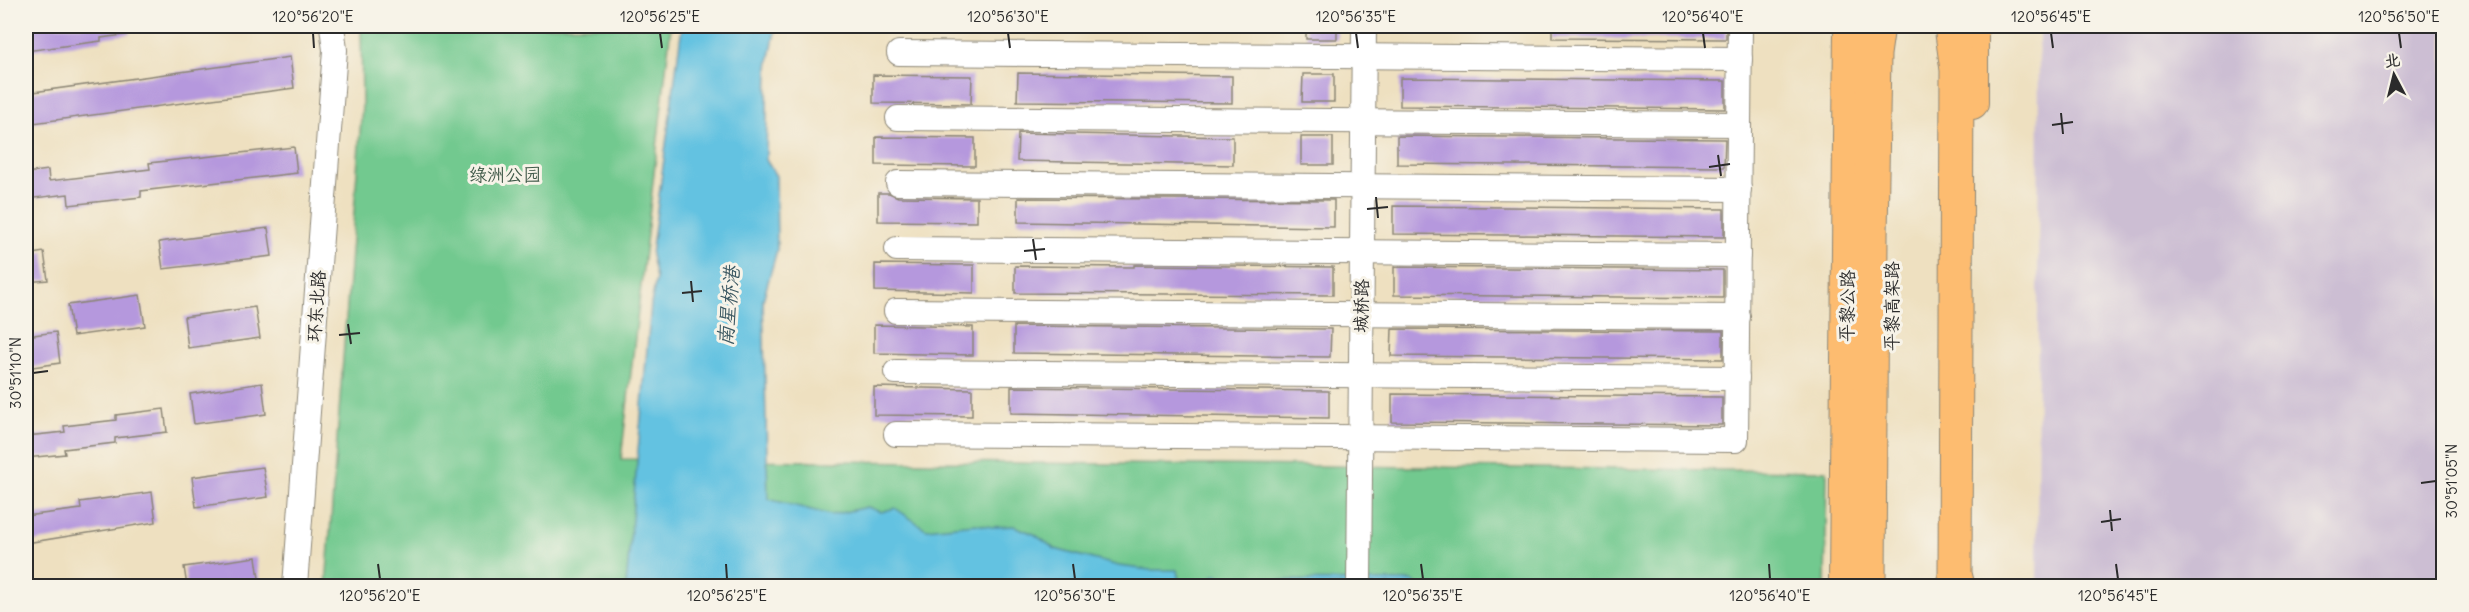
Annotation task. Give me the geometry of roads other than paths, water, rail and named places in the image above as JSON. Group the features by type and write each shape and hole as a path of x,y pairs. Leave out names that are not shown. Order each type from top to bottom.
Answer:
{"highway":[{"path":"1869,586 1871,236 1874,54 1878,26"},
{"name":"平黎高架路","path":"1889,586 1892,26"},
{"path":"1938,26 1956,583"},
{"path":"1951,26 1957,70 1956,583"}],"main road":[{"name":"平黎公路","path":"1845,586 1850,26"},
{"path":"1956,583 1972,26"}],"street":[{"name":"环东北路","path":"295,586 334,62 332,26"},
{"name":"城桥路","path":"1359,586 1364,26"},
{"path":"896,434 1736,440 1740,26"},
{"path":"899,54 1740,59"},
{"path":"898,118 1739,124"},
{"path":"898,183 1739,189"},
{"path":"897,249 1738,255"},
{"path":"897,311 1738,317"},
{"path":"896,372 1737,378"}],"water":[{"name":"南星桥港","path":"682,26 776,26 768,67 766,160 776,176 777,250 763,300 768,499 831,515 867,507 881,512 895,508 926,529 975,524 992,527 1014,526 1034,534 1055,549 1119,566 1150,570 1177,570 1180,586 626,586 651,304 656,279 651,255"},
{"path":"1217,574 1226,580 1413,581 1419,586 1199,586 1212,585 1212,577"}],"park label":[{"name":"绿洲公园","path":"505,174"}]}
